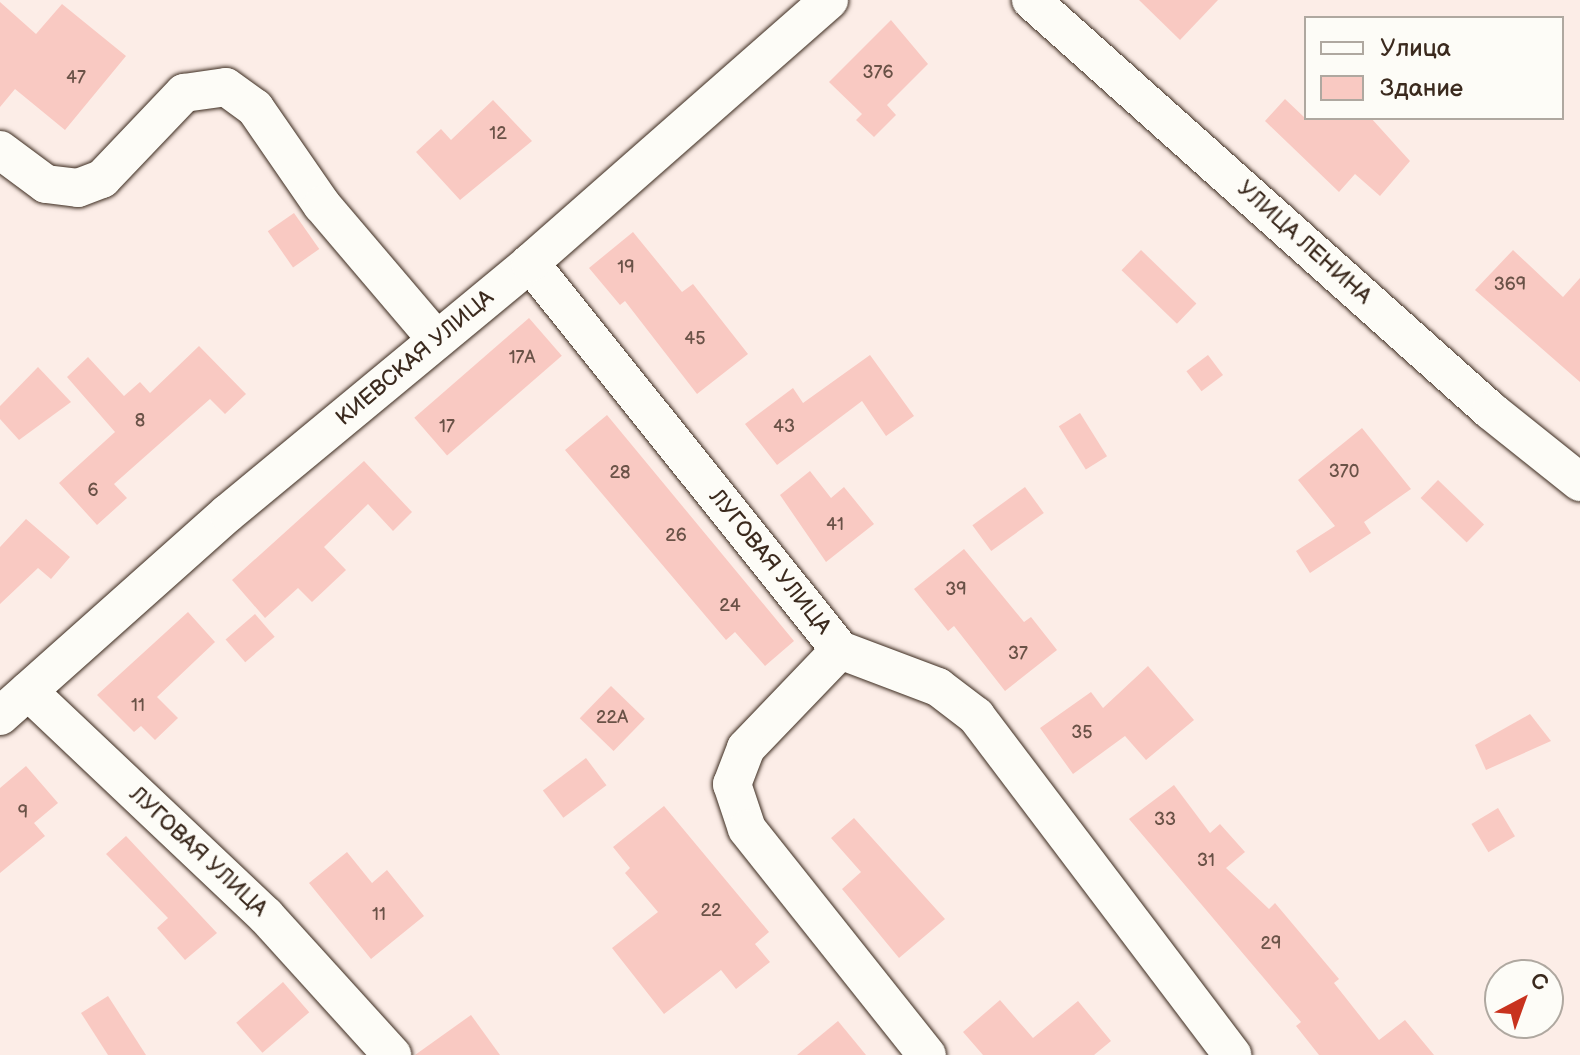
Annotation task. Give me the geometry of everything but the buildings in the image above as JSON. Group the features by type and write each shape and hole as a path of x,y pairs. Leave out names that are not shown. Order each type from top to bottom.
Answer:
{"street":[{"name":"КИЕВСКАЯ УЛИЦА","path":"0,716 228,513 530,263 829,0"},
{"name":"УЛИЦА ЛЕНИНА","path":"1031,0 1491,411 1580,482"},
{"path":"0,150 46,184 78,188 102,179 184,93 226,87 255,108 322,205 437,340"},
{"name":"ЛУГОВАЯ УЛИЦА","path":"530,263 840,650 746,748 732,784 747,829 927,1055"},
{"path":"840,650 938,687 976,716 1232,1055"},
{"name":"ЛУГОВАЯ УЛИЦА","path":"28,691 266,916 392,1055"}]}
